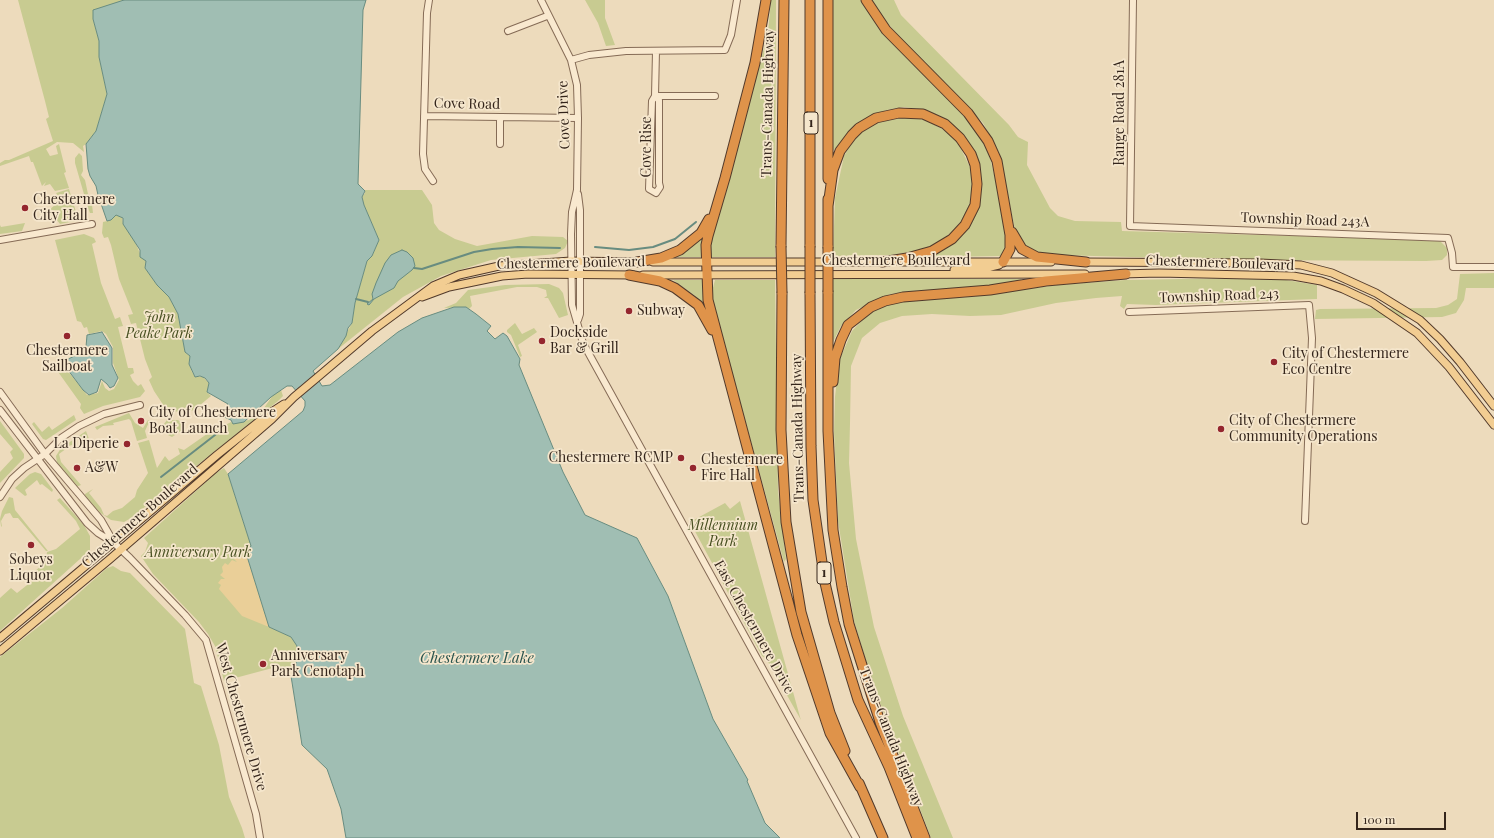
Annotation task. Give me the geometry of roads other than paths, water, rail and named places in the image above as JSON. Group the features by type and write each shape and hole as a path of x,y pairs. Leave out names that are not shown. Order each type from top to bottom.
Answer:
{"highway":[{"path":"766,0 755,63 706,245 708,300 797,635 830,733 860,788"},
{"name":"Trans-Canada Highway","path":"784,0 781,246 783,481 786,522 798,597 810,650 830,713 860,788 883,838"},
{"name":"Trans-Canada Highway","path":"810,0 810,293 812,484 818,535 825,582 834,622 858,700 889,767 916,838"},
{"path":"828,0 828,431 833,530 849,624 880,722 925,838"},
{"path":"866,0 886,30 982,131 996,161 1008,221 1010,249 1004,262"},
{"path":"828,206 833,170 840,151 859,128 876,118 899,113 923,114 945,124 960,138 971,154 975,165 977,184 975,205 965,225 947,242 932,251 922,255 882,262"},
{"path":"637,262 661,258 687,245 701,233 715,208"},
{"path":"1008,221 1017,243 1029,254 1037,257 1086,262"},
{"path":"828,431 835,358 840,340 848,325 871,307 885,301 903,297 990,290 1046,281 1126,274"},
{"path":"629,275 660,281 675,288 698,305 719,343"}],"main road":[{"name":"Chestermere Boulevard","path":"0,651 121,550 272,420 294,397 372,331 433,286 459,275 478,270 526,263 571,261 1086,262 1260,263 1300,265 1332,273 1376,293 1409,312 1440,339 1494,406"},
{"path":"858,274 896,270 986,268 1004,262"},
{"name":"Chestermere Boulevard","path":"416,299 449,287 498,277 571,274 1126,274 1293,276 1321,281 1373,303 1406,324 1426,341 1449,367 1494,424"},
{"name":"Chestermere Boulevard","path":"0,638 241,435 294,397"}],"street":[{"name":"Cove Road","path":"429,0 427,13 424,116 578,118"},
{"name":"Cove Drive","path":"540,0 571,60 577,85 577,190 580,210 580,314 578,320"},
{"path":"571,60 604,52 725,50 731,35 737,0"},
{"name":"Range Road 281A","path":"1130,226 1133,0"},
{"path":"508,31 547,16"},
{"name":"Cove Rise","path":"655,96 659,100 660,188 656,193 649,189 652,101 655,96 656,51"},
{"path":"655,96 715,96"},
{"path":"424,116 423,154 425,169 433,181"},
{"path":"500,117 500,144"},
{"name":"Cove Drive","path":"571,274 572,215 577,190"},
{"path":"0,240 92,224"},
{"name":"Township Road 243A","path":"1130,226 1448,238 1452,253 1453,267 1494,267"},
{"name":"East Chestermere Drive","path":"571,274 572,305 578,320 583,343 856,838"},
{"name":"Township Road 243","path":"1129,312 1309,305 1312,338 1310,427 1305,521"},
{"name":"West Chestermere Drive","path":"0,392 45,454 101,520 114,543"},
{"path":"0,497 12,479 45,454 61,438 78,426 104,414 140,405"},
{"name":"West Chestermere Drive","path":"0,410 36,460 87,523 98,533 114,543 185,615 206,640 256,814 260,838"}],"water":[{"name":"Chestermere Lake","path":"124,0 366,0 363,10 358,184 365,191 362,197 364,205 379,240 372,256 367,261 355,303 352,323 348,328 346,336 338,349 313,371 322,386 330,385 398,332 422,318 454,307 466,307 476,314 491,326 487,331 495,339 503,333 507,336 520,359 519,365 563,472 585,515 637,538 668,596 713,719 748,780 747,781 765,823 780,838 346,838 341,809 327,769 302,745 291,676 295,674 294,668 296,666 297,646 291,637 269,627 246,553 251,546 228,474 303,411 305,401 292,386 287,386 271,397 244,422 233,424 231,420 222,416 228,404 207,392 209,383 205,378 200,376 195,377 189,364 190,356 185,352 178,314 169,297 157,285 145,268 146,261 140,257 140,250 123,224 123,218 116,215 111,220 107,221 96,186 88,169 86,144 96,131 107,94 99,57 99,41 93,19 93,10"},
{"path":"402,250 407,252 413,258 415,266 398,281 394,288 374,299 369,305 367,304 373,299 372,294 385,263 391,255"},
{"path":"102,332 112,348 112,365 118,378 114,386 110,388 101,379 97,392 89,395 83,390 68,370 66,360 81,353 86,347 87,335"}],"waterway":[{"path":"595,247 629,250 653,247 675,239 696,222"},
{"path":"414,268 422,269 474,252 492,249 518,247 560,248"},
{"path":"356,299 368,302"},
{"path":"161,477 224,428"}],"place":[{"name":"Chestermere City Hall","path":"25,208"},
{"name":"Subway","path":"629,311"},
{"name":"Chestermere Sailboat","path":"67,336"},
{"name":"Dockside Bar & Grill","path":"542,341"},
{"name":"City of Chestermere Eco Centre","path":"1274,362"},
{"name":"City of Chestermere Boat Launch","path":"141,421"},
{"name":"City of Chestermere Community Operations","path":"1221,429"},
{"name":"La Diperie","path":"127,444"},
{"name":"Chestermere RCMP","path":"681,458"},
{"name":"A&W","path":"77,468"},
{"name":"Chestermere Fire Hall","path":"693,468"},
{"name":"Sobeys Liquor","path":"31,545"},
{"name":"Anniversary Park Cenotaph","path":"263,664"}],"park label":[{"name":"John Peake Park","path":"159,326"},
{"name":"Millennium Park","path":"723,534"},
{"name":"Anniversary Park","path":"198,553"}]}
